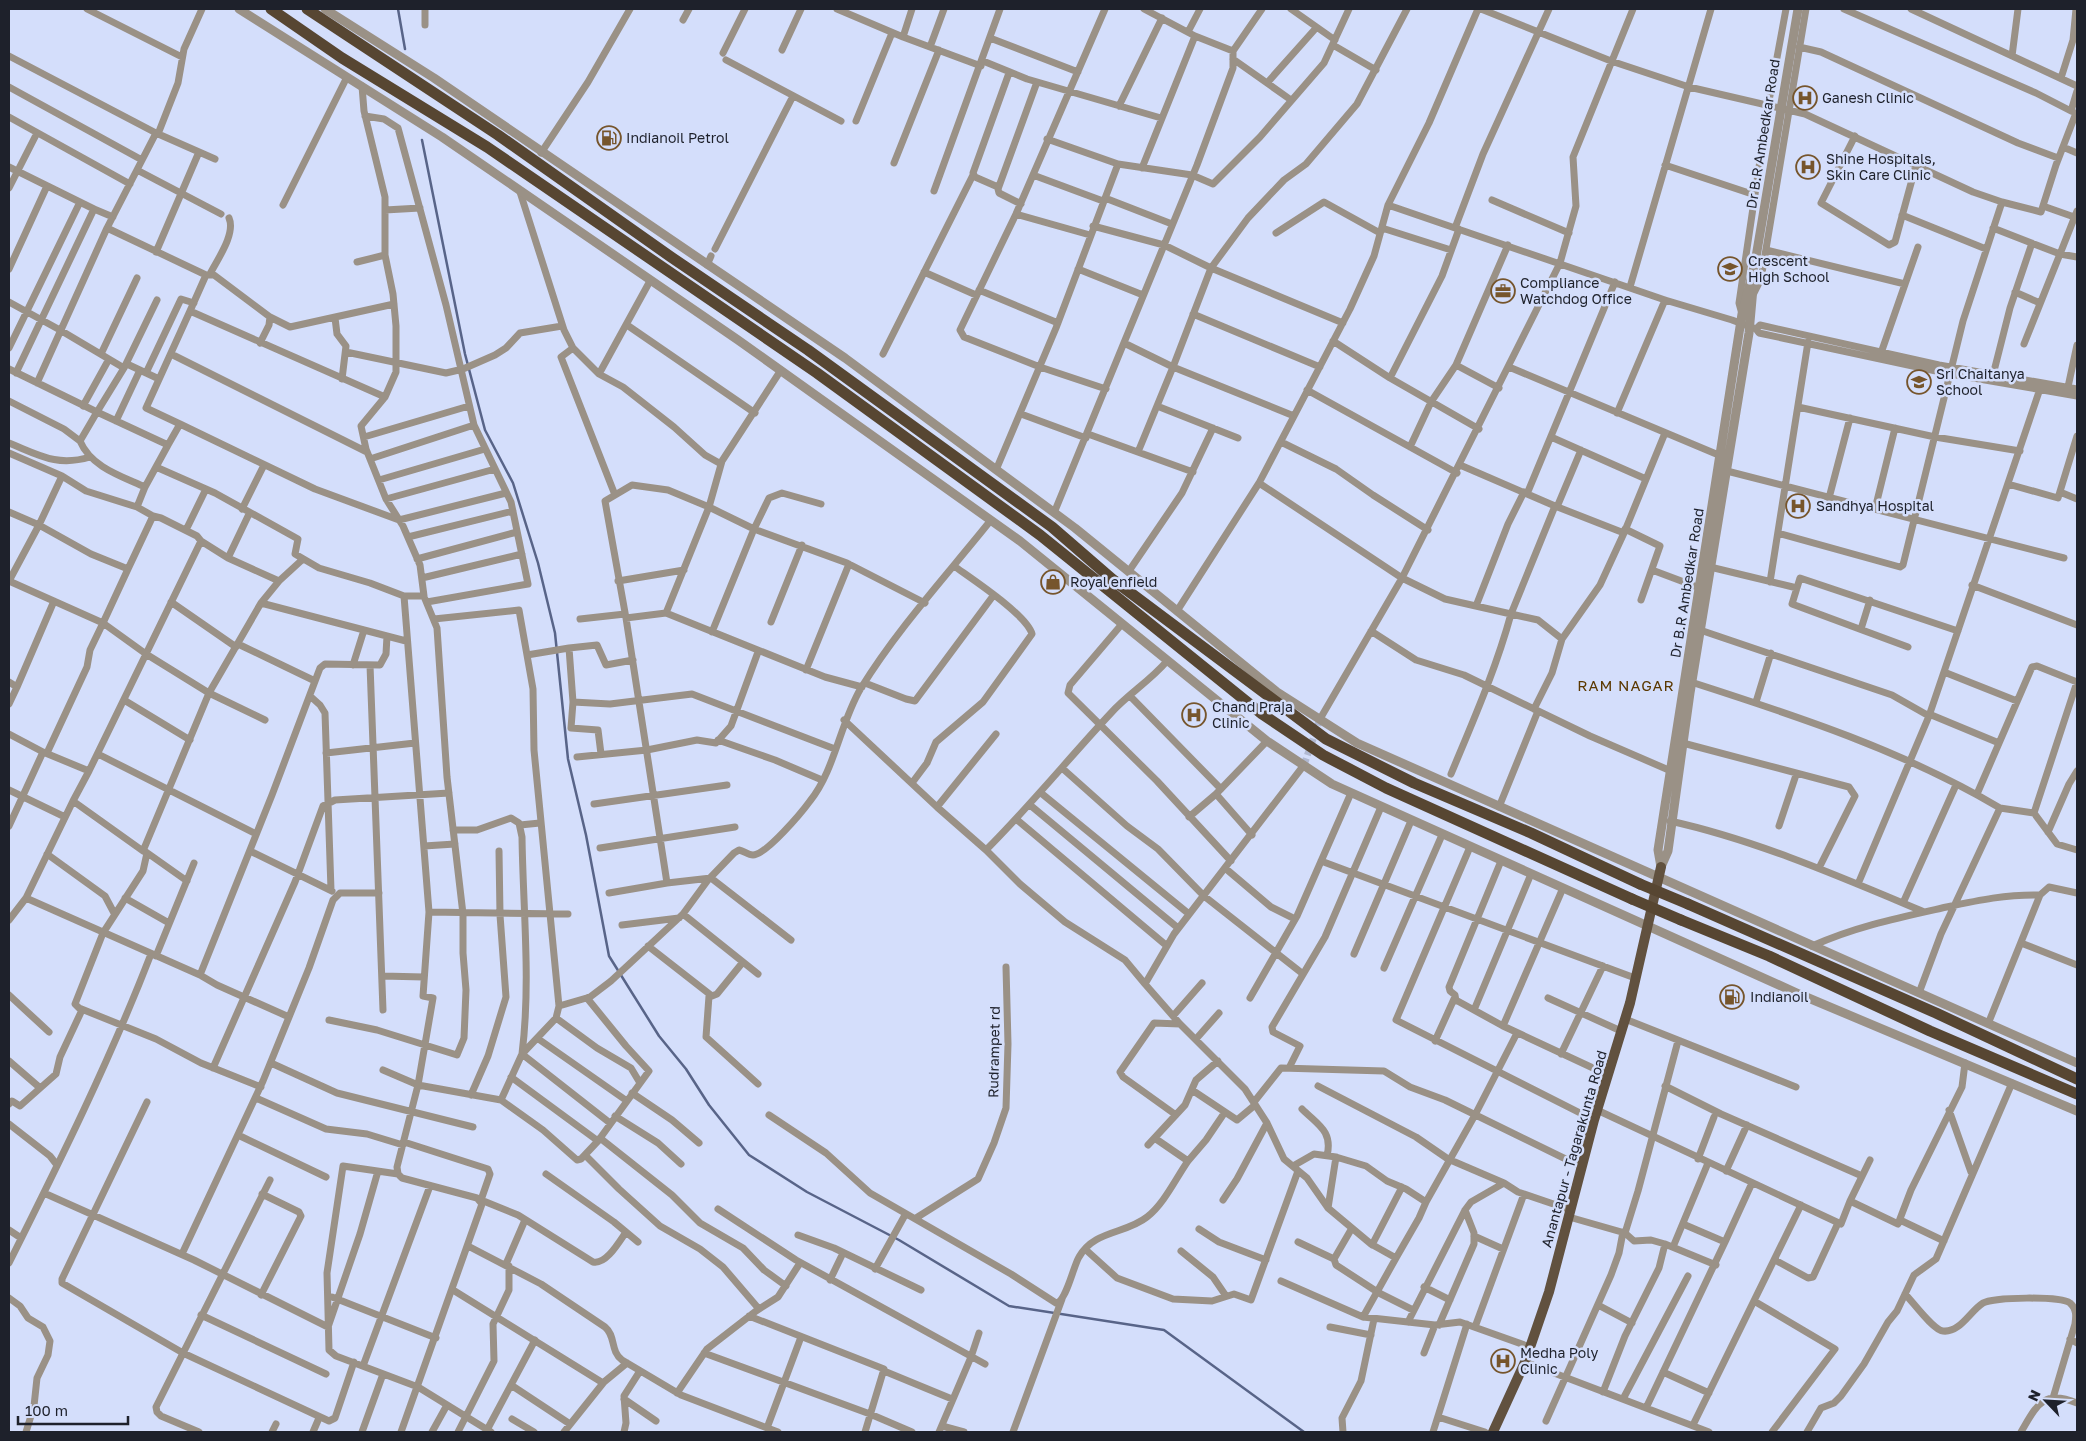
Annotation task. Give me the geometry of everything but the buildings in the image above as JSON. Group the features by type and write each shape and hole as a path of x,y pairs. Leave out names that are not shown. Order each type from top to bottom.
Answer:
{"highway":[{"path":"271,9 342,58 487,147 694,291 817,373 1040,535 1262,714 1315,750 1386,788 1632,899 1769,956 1930,1031 2077,1094"},
{"path":"307,9 621,214 1052,527 1112,579 1326,739 1414,783 1936,1013 2077,1078"}],"main road":[{"name":"Anantapur - Tagarakunta Road","path":"1493,1432 1525,1362 1549,1292 1596,1115 1625,1019 1661,867"}],"street":[{"path":"87,9 182,57"},
{"path":"37,383 107,228 157,134 178,83 182,57 202,9"},
{"path":"239,9 442,137 781,370 1020,541 1267,741 1332,784 1800,994 2077,1111"},
{"path":"325,9 371,36 541,152 621,214 707,265 845,358 1054,512 1277,692 1357,743 2077,1063"},
{"path":"424,9 424,25"},
{"path":"541,152 588,82 630,9"},
{"path":"683,20 689,9"},
{"path":"745,9 724,57 841,121"},
{"path":"782,50 801,9"},
{"path":"836,9 938,50 1069,92 1161,118"},
{"path":"903,37 912,9"},
{"path":"930,47 944,9"},
{"path":"934,191 1000,9"},
{"path":"1105,9 1047,139 1021,204 960,326 961,335 1040,368 1106,389"},
{"path":"1144,9 1162,14 1195,36 1233,50"},
{"path":"1188,32 1200,9"},
{"path":"1054,512 1087,436 1234,68 1233,50 1262,9"},
{"path":"1291,9 1334,43 1376,70"},
{"path":"1047,139 1118,164 1192,175 1213,184 1260,137 1324,63 1348,9"},
{"path":"1138,452 1211,268 1248,218 1284,180 1306,164 1357,104 1407,9"},
{"path":"1177,610 1259,484 1343,323 1374,256 1388,204 1429,123 1480,9 1610,61 1689,87 1805,114 1973,192 2041,212 2075,113 2077,91"},
{"path":"1390,378 1442,276 1483,154 1549,9"},
{"path":"1320,719 1428,530 1560,263 1576,206 1573,157 1610,61 1633,9"},
{"path":"1630,287 1711,9"},
{"path":"1742,314 1739,303 1768,106 1786,9"},
{"name":"Dr B.R Ambedkar Road","path":"1661,867 1658,850 1671,771 1679,743 1700,630 1723,470 1721,456 1749,327 1742,314 1755,263 1798,9"},
{"path":"1753,295 1761,279 1806,9"},
{"path":"1844,9 2036,93 2075,113"},
{"path":"1911,9 2077,86"},
{"path":"2012,56 2018,9"},
{"path":"2061,78 2073,40 2076,9"},
{"path":"1119,106 1162,14"},
{"path":"1268,83 1316,28"},
{"path":"856,121 892,32"},
{"path":"1142,168 1195,36"},
{"path":"990,38 1078,72"},
{"path":"1799,47 1821,52 2012,140 2058,158"},
{"path":"894,163 938,50"},
{"path":"9,56 157,134 215,159"},
{"path":"1233,59 1291,100"},
{"path":"883,354 973,175 1009,73"},
{"path":"283,205 347,77"},
{"path":"1021,204 999,194 998,187 1038,82"},
{"path":"329,1020 377,1030 457,1055 464,1038 466,990 463,953 463,914 449,793 437,628 426,599 417,560 408,537 386,499 369,456 361,426 385,397 396,372 394,304 385,255 385,198 365,116 362,86"},
{"path":"9,87 142,160"},
{"path":"707,265 793,96"},
{"path":"156,467 206,489 298,539 295,554 319,568 370,583 404,596 426,599 528,584 513,511 474,425 462,369 398,128 384,119 365,116"},
{"path":"9,117 130,184"},
{"path":"9,188 37,133"},
{"path":"1855,136 1821,200 1821,204 1890,245 1895,242 1916,165"},
{"path":"2063,147 2077,153"},
{"path":"156,252 200,152"},
{"path":"996,470 1058,323 1118,164"},
{"path":"1665,165 1755,195"},
{"path":"9,167 113,217"},
{"path":"137,170 221,214"},
{"path":"973,175 998,187"},
{"path":"1033,175 1172,224"},
{"path":"9,270 48,186"},
{"path":"520,192 562,326 573,348 599,374 623,387 674,427 705,455 721,464"},
{"path":"1492,200 1568,233"},
{"path":"9,348 80,202"},
{"path":"1276,233 1324,202 1381,230 1451,250"},
{"path":"1778,533 1900,567 1904,564 1963,322 2002,202"},
{"path":"1388,204 1665,300 1749,327 1759,333 1881,353 1951,371 1994,375 2077,396"},
{"path":"2024,344 2076,216 2043,206"},
{"path":"385,210 420,208"},
{"path":"16,373 94,209"},
{"path":"1016,214 1090,235"},
{"path":"1902,215 1986,249"},
{"path":"229,218 231,223 230,232 190,311 146,408 315,490 399,520 506,493"},
{"path":"1094,226 1164,245 1211,268 1343,323"},
{"path":"107,228 208,275 214,275 270,317 290,328 394,304"},
{"path":"1993,228 2060,254 2077,257"},
{"path":"1994,375 2015,292 2032,243"},
{"path":"1410,447 1432,402 1456,365 1508,245"},
{"path":"1881,353 1918,247"},
{"path":"1766,250 1905,284"},
{"path":"357,262 385,255"},
{"name":"Dr B.R Ambedkar Road","path":"1661,867 1668,851 1679,743 1700,588 1749,327 1755,263"},
{"path":"1078,269 1143,295"},
{"path":"924,272 1058,323"},
{"path":"101,354 137,278"},
{"path":"599,374 650,281"},
{"path":"1476,606 1508,524 1526,493 1615,282"},
{"path":"2015,292 2040,303"},
{"path":"116,421 181,299 194,303"},
{"path":"80,441 126,366 157,300"},
{"path":"1617,413 1665,300"},
{"path":"9,302 109,359 159,379"},
{"path":"190,311 385,397"},
{"path":"1193,314 1320,367"},
{"path":"260,343 270,323 270,317"},
{"path":"335,318 336,332 345,342 346,352 342,379"},
{"path":"627,324 755,413"},
{"path":"346,352 441,372 462,369 501,352 520,333 562,326"},
{"path":"1333,341 1390,378 1479,428"},
{"path":"1808,341 1951,371 2041,386 2077,389"},
{"path":"1770,582 1808,341"},
{"path":"1124,343 1173,367 1294,416"},
{"path":"2068,387 2077,345"},
{"path":"573,348 561,357 616,495"},
{"path":"171,354 369,456 474,425"},
{"path":"83,406 109,359"},
{"path":"1456,365 1498,388"},
{"path":"1509,368 1721,456"},
{"path":"9,369 168,445"},
{"path":"666,613 709,507 721,464 781,370"},
{"path":"1858,884 1911,762 1929,715 2041,386"},
{"path":"1308,390 1457,473"},
{"path":"9,401 64,429 80,441 86,455 112,472 145,487"},
{"path":"364,437 469,406"},
{"path":"1157,406 1238,438"},
{"path":"1798,407 1936,437 2020,451"},
{"path":"1021,414 1193,472"},
{"path":"1829,498 1850,418"},
{"path":"137,507 145,487 180,424"},
{"path":"1129,571 1193,472 1212,428"},
{"path":"1875,509 1895,428"},
{"path":"1499,807 1552,673 1562,640 1600,585 1625,531 1665,433"},
{"path":"1551,436 1646,479"},
{"path":"2008,484 2058,498 2077,436"},
{"path":"1281,442 1336,469 1428,530"},
{"path":"9,443 50,459 72,462 90,457"},
{"path":"379,480 485,449"},
{"path":"1451,774 1488,686 1502,648 1511,614 1581,450"},
{"path":"9,453 62,476 86,491 137,507 153,516 161,518 186,530 228,558 278,581"},
{"path":"242,509 264,465"},
{"path":"1460,465 1556,506 1659,544 1660,547 1641,600"},
{"path":"386,499 495,469"},
{"path":"1723,470 1989,537 2064,558"},
{"path":"62,476 40,525 9,578 103,623 146,654 209,693 265,720"},
{"path":"1259,484 1402,578 1445,599 1538,620 1562,640"},
{"path":"667,882 626,616 618,581 605,501 632,485 668,490 754,528 802,544 849,564 924,603"},
{"path":"186,530 206,489"},
{"path":"2060,492 2077,499"},
{"path":"712,632 754,528 769,498 782,493 821,504"},
{"path":"408,537 513,511"},
{"path":"9,512 40,525 90,554 128,569"},
{"path":"228,558 249,514"},
{"path":"9,826 86,668 89,653 153,516"},
{"path":"559,1006 587,998 611,981 681,916 710,878 734,853 739,850 751,855 757,854 779,836 811,800 835,749 844,720 863,685 924,603 991,520"},
{"path":"417,560 517,532"},
{"path":"9,920 26,898 201,541"},
{"path":"771,622 802,544"},
{"path":"422,578 522,554"},
{"path":"261,1087 213,1068 156,1039 82,1010 76,1006 75,1002 103,933 114,913 143,871 145,852 209,693 261,603 278,581 303,559"},
{"path":"806,670 849,564"},
{"path":"912,783 927,763 936,742 983,702 1031,637 1032,632 993,596 954,566"},
{"path":"1710,567 1797,588"},
{"path":"618,581 684,570"},
{"path":"1652,570 1700,588"},
{"path":"1908,647 1792,604 1800,578 1958,630"},
{"path":"1972,585 2077,625"},
{"path":"398,1174 403,1143 418,1085 434,998 423,996 429,912 406,641 404,596"},
{"path":"580,619 666,613 806,670 915,701 993,596"},
{"path":"1861,629 1870,600"},
{"path":"9,704 54,601"},
{"path":"171,602 237,646 315,681"},
{"path":"261,603 406,641"},
{"path":"434,619 519,610 532,689 534,750 540,823 559,1006 556,1018 522,1054 501,1100"},
{"path":"1122,624 1068,689 1069,694 1231,861"},
{"path":"353,665 364,630"},
{"path":"1700,630 1892,695 1929,715 1999,743"},
{"path":"1371,631 1416,660 1464,675 1590,736 1671,771"},
{"path":"200,975 322,664 380,665 384,660 387,636"},
{"path":"527,655 596,645 606,665 633,660"},
{"path":"567,648 573,702 571,728 598,730 601,754"},
{"path":"577,757 647,750 697,740 716,743 730,726 758,652"},
{"path":"1756,702 1771,653"},
{"path":"986,850 1030,805 1100,724 1153,677 1166,660"},
{"path":"370,666 383,1010"},
{"path":"1977,794 2034,666 2077,682 2034,813"},
{"path":"1944,672 2017,701"},
{"path":"9,682 17,687"},
{"path":"1691,682 1756,702 1846,734 1911,762 1977,794 2000,808 2034,813 2057,844 2077,850"},
{"path":"573,702 610,704 692,694 835,749"},
{"path":"310,696 324,711 326,803 331,890"},
{"path":"1130,696 1219,792 1252,835"},
{"path":"124,700 190,740"},
{"path":"844,720 986,850 1020,884 1065,922 1125,960 1172,1016 1245,1089 1267,1123 1284,1158 1307,1178 1328,1208 1372,1245 1396,1258"},
{"path":"9,734 45,753 89,770"},
{"path":"937,807 996,734"},
{"path":"718,740 775,760 822,780"},
{"path":"1188,817 1219,792 1267,741"},
{"path":"1679,743 1849,788 1855,796 1819,868"},
{"path":"326,753 373,746 415,744"},
{"path":"98,754 256,834"},
{"path":"1145,984 1178,928 1252,835 1304,765"},
{"path":"1062,768 1127,826 1158,850 1204,896 1276,955 1303,974"},
{"path":"2048,832 2069,784 2077,771"},
{"path":"1778,826 1796,775"},
{"path":"594,804 727,785"},
{"path":"1903,903 1956,785"},
{"path":"9,790 65,817"},
{"path":"213,1068 297,874 322,808 326,803 335,800 449,793"},
{"path":"1040,793 1190,914"},
{"path":"1250,998 1295,919 1351,793"},
{"path":"73,801 187,881"},
{"path":"1030,805 1178,928"},
{"path":"1289,1068 1300,1046 1273,1032 1272,1028 1325,936 1381,807"},
{"path":"1919,993 1955,904 2000,808"},
{"path":"454,830 477,830 511,818 520,825 540,823"},
{"path":"1016,819 1167,946"},
{"path":"1354,954 1411,821"},
{"path":"1670,821 1702,828 1819,868 1922,911"},
{"path":"520,825 526,1019 522,1054"},
{"path":"600,848 735,827"},
{"path":"1384,968 1442,835"},
{"path":"424,846 455,844"},
{"path":"1470,847 1396,1020 1434,1041 1596,1115 1652,1135 1726,1172 1838,1223"},
{"path":"250,851 338,894 379,894"},
{"path":"471,1094 488,1056 506,997 500,915 499,851"},
{"path":"47,854 105,896 114,913"},
{"path":"1322,861 1635,978"},
{"path":"1456,1001 1455,995 1450,991 1450,987 1501,861"},
{"path":"9,1262 44,1193 123,1026 194,863"},
{"path":"1225,868 1271,907 1295,919"},
{"path":"1474,1010 1532,874"},
{"path":"609,893 667,882 710,878 791,940"},
{"path":"1988,1024 2040,896 2048,887 2077,893"},
{"path":"1503,1026 1563,888"},
{"path":"182,1254 261,1087 290,1017 333,900 338,894"},
{"path":"1812,946 1844,932 1922,911 2010,895 2040,896"},
{"path":"26,898 290,1017"},
{"path":"125,898 169,923"},
{"path":"429,912 500,915 568,914"},
{"path":"622,925 681,916 758,974"},
{"path":"2021,943 2077,965"},
{"path":"648,946 709,996"},
{"path":"709,996 717,994 743,962"},
{"path":"1560,1054 1603,966"},
{"name":"Rudrampet rd","path":"916,1218 978,1179 994,1143 1006,1108 1008,1044 1006,967"},
{"path":"382,976 424,977"},
{"path":"1172,1016 1202,983"},
{"path":"9,995 49,1032"},
{"path":"709,996 705,1027 706,1037 758,1084"},
{"path":"383,1070 418,1085 501,1100 542,1130 575,1159 581,1160 599,1139 648,1072 648,1068 626,1046 587,998"},
{"path":"1548,998 1621,1031"},
{"path":"1434,1041 1454,999 1517,1033 1608,1075"},
{"path":"9,1104 12,1101 20,1106 57,1072 60,1057 82,1010"},
{"path":"1196,1039 1219,1013"},
{"path":"556,1018 597,1048 631,1068 640,1083"},
{"path":"1625,1019 1678,1042 1796,1087"},
{"path":"1176,1115 1123,1077 1120,1072 1154,1023 1180,1024"},
{"path":"1362,1318 1420,1218 1426,1202 1475,1115 1517,1033"},
{"path":"537,1038 626,1101"},
{"path":"1546,1421 1618,1257 1624,1232 1638,1191 1678,1042"},
{"path":"522,1054 610,1123"},
{"path":"9,1060 40,1087"},
{"path":"1148,1145 1156,1139 1184,1105 1196,1080 1218,1061"},
{"path":"271,1063 337,1092 472,1127"},
{"path":"1850,1201 1898,1224 1911,1190 1962,1087 1965,1063"},
{"path":"1192,1090 1238,1120 1255,1104 1281,1068 1384,1071 1410,1087 1475,1115 1582,1167"},
{"path":"511,1077 599,1139 670,1193 700,1223 743,1248 763,1269 786,1286"},
{"path":"1807,1432 1821,1408 1834,1402 1841,1396 1861,1368 1905,1294 1914,1275 1936,1259 1971,1172 2012,1083"},
{"path":"1318,1086 1416,1137 1450,1160 1504,1183 1524,1194 1570,1214 1624,1232 1634,1241 1651,1240 1665,1244 1716,1265"},
{"path":"1665,1086 1862,1176"},
{"path":"632,1093 672,1120 699,1142"},
{"path":"256,1098 326,1129 367,1134 488,1169 490,1174 468,1246 401,1432"},
{"path":"148,1102 62,1279 62,1283 183,1353 329,1422 334,1420 354,1362"},
{"path":"1302,1109 1328,1134 1330,1143 1327,1156"},
{"path":"1949,1110 1971,1172"},
{"path":"1013,1432 1075,1265 1085,1249 1098,1238 1149,1216 1225,1112"},
{"path":"769,1115 826,1153 870,1193 905,1215 1011,1274 1051,1301 1058,1303 1062,1299"},
{"path":"615,1116 658,1143 681,1164"},
{"path":"1698,1158 1714,1117"},
{"path":"1223,1200 1267,1123"},
{"path":"9,1124 50,1156 57,1166"},
{"path":"1726,1172 1747,1125"},
{"path":"238,1135 326,1177"},
{"path":"1156,1139 1188,1161"},
{"path":"1085,1249 1117,1278 1173,1299 1210,1301 1235,1294 1252,1300 1296,1168 1314,1154 1336,1157 1366,1166 1387,1181 1402,1187 1426,1202"},
{"path":"585,1155 660,1226 700,1249 723,1267 759,1309"},
{"path":"1328,1208 1336,1157"},
{"path":"1775,1260 1808,1278 1812,1278 1870,1160"},
{"path":"1673,1247 1708,1163"},
{"path":"535,1340 489,1431 418,1387 330,1352 327,1274 343,1166 398,1174 402,1178 481,1200 525,1220 595,1263 604,1260 626,1232"},
{"path":"328,1327 336,1299 360,1234 378,1172"},
{"path":"546,1174 638,1242"},
{"path":"199,1432 161,1416 156,1410 221,1274 270,1180"},
{"path":"1408,1322 1424,1287 1465,1210 1471,1202 1504,1183"},
{"path":"1646,1408 1716,1265 1752,1183"},
{"path":"363,1366 430,1186"},
{"path":"1372,1245 1402,1187"},
{"path":"44,1193 182,1254 328,1327"},
{"path":"261,1295 301,1216 299,1212 262,1194"},
{"path":"1475,1327 1524,1194"},
{"path":"1693,1425 1801,1205"},
{"path":"718,1209 800,1263 986,1364"},
{"path":"1424,1353 1473,1248 1474,1236 1465,1210"},
{"path":"875,1269 905,1215"},
{"path":"458,1432 494,1361 493,1324 508,1290 507,1265 525,1220"},
{"path":"1900,1220 1944,1241"},
{"path":"1683,1224 1725,1242"},
{"path":"1334,1259 1352,1228"},
{"path":"1199,1229 1219,1242 1266,1260"},
{"path":"9,1230 21,1238"},
{"path":"798,1235 844,1253 921,1290"},
{"path":"1474,1236 1504,1249"},
{"path":"1298,1242 1334,1259 1338,1267 1376,1292 1413,1310"},
{"path":"1603,1392 1632,1323 1659,1268 1665,1244"},
{"path":"468,1246 540,1284 605,1327 611,1333 615,1353 640,1371 677,1393 778,1432"},
{"path":"1181,1251 1212,1277 1226,1296"},
{"path":"830,1280 844,1253"},
{"path":"677,1393 704,1353 749,1316 778,1296 800,1263"},
{"path":"1623,1399 1688,1276"},
{"path":"1281,1281 1362,1318 1437,1325 1457,1322 1530,1347"},
{"path":"1424,1287 1450,1300"},
{"path":"453,1290 603,1383"},
{"path":"1905,1294 1936,1328 1946,1331 1955,1328 1987,1301 2042,1298 2062,1300 2070,1303 2075,1312 2070,1339 2053,1398"},
{"path":"327,1296 436,1338"},
{"path":"9,1298 20,1306 28,1318 43,1327 50,1341 48,1355 37,1378 34,1406 26,1432"},
{"path":"1754,1301 1835,1349 1772,1432"},
{"path":"1598,1304 1632,1323"},
{"path":"201,1315 326,1374"},
{"path":"749,1316 883,1368 884,1371 952,1399"},
{"path":"1343,1432 1342,1418 1360,1384 1374,1319"},
{"path":"1433,1432 1467,1324"},
{"path":"1330,1328 1371,1335"},
{"path":"964,1432 940,1429 971,1357 979,1333"},
{"path":"767,1428 801,1337"},
{"path":"2070,1339 2077,1343"},
{"path":"704,1353 870,1414 912,1432"},
{"path":"1525,1362 1709,1432"},
{"path":"564,1432 603,1383 627,1363"},
{"path":"624,1432 626,1423 624,1399 627,1389 640,1371"},
{"path":"864,1432 884,1371"},
{"path":"1663,1372 1709,1393"},
{"path":"362,1432 383,1374"},
{"path":"511,1385 570,1424"},
{"path":"2021,1432 2038,1404 2061,1397 2077,1404"},
{"path":"624,1399 656,1421"},
{"path":"432,1432 447,1405"},
{"path":"1438,1417 1485,1432"},
{"path":"313,1432 319,1418"},
{"path":"512,1419 534,1432"},
{"path":"272,1432 276,1424"}],"waterway":[{"path":"398,9 405,49"},
{"path":"422,140 465,354 485,430 513,483 538,563 555,633 568,759 586,835 609,956 659,1036 686,1069 709,1105 749,1155 807,1192 899,1240 1009,1306 1164,1330 1304,1432"}],"tunnel":[{"path":"1304,765 1320,719"}],"place":[{"name":"Ganesh Clinic","path":"1805,98"},
{"name":"Indianoil Petrol","path":"609,138"},
{"name":"Shine Hospitals, Skin Care Clinic","path":"1808,167"},
{"name":"Crescent High School","path":"1730,269"},
{"name":"Compliance Watchdog Office","path":"1503,291"},
{"name":"Sri Chaitanya School","path":"1919,382"},
{"name":"Sandhya Hospital","path":"1798,506"},
{"name":"Royal enfield","path":"1053,582"},
{"name":"Chand Praja Clinic","path":"1194,715"},
{"name":"Indianoil","path":"1732,997"},
{"name":"Medha Poly Clinic","path":"1503,1361"}],"district":[{"name":"RAM NAGAR","path":"1626,686"}]}
